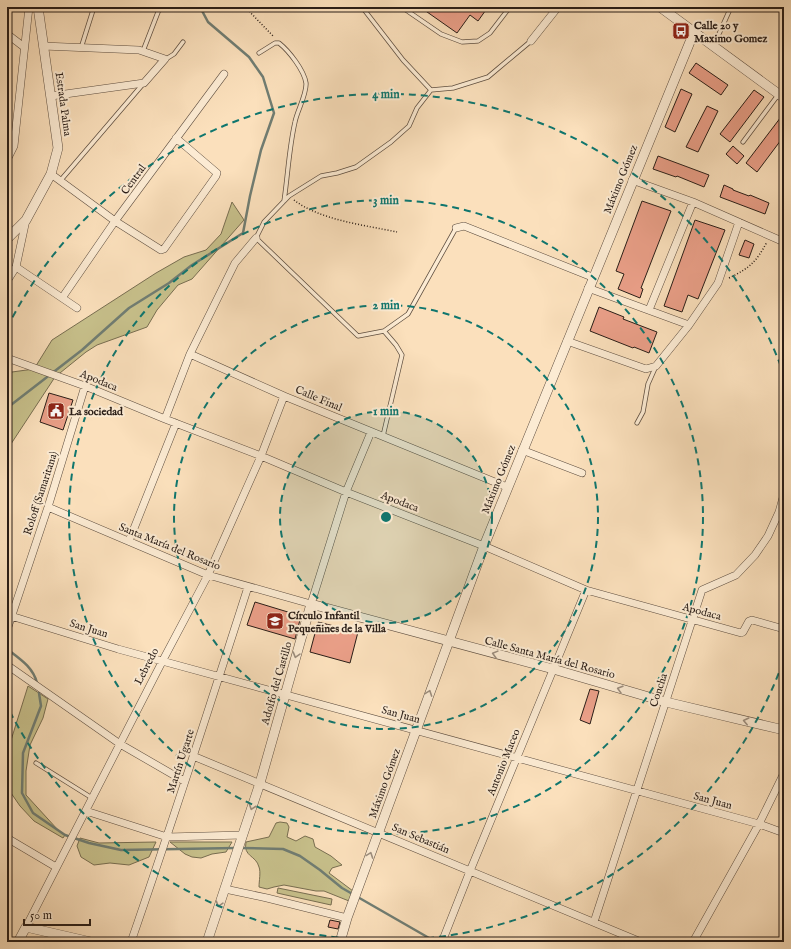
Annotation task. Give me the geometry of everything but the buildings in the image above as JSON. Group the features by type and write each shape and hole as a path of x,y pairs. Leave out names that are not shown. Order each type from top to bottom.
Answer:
{"street":[{"path":"7,160 14,146 28,7"},
{"name":"Estrada Palma","path":"7,239 26,220 51,174 58,148 38,7"},
{"path":"530,41 558,7"},
{"path":"660,7 781,96"},
{"name":"Máximo Gómez","path":"340,942 352,903 415,730 507,486 694,32"},
{"path":"7,34 24,46"},
{"path":"43,46 143,51 164,59 144,83 51,96"},
{"name":"Central","path":"62,298 115,221 224,74"},
{"path":"51,174 115,221 161,250 164,249 217,173 176,138"},
{"path":"7,140 14,146"},
{"path":"632,180 693,202 784,242"},
{"path":"649,310 693,202"},
{"path":"7,281 16,267 26,220"},
{"path":"567,341 646,369 656,366 718,283 739,222"},
{"path":"456,228 464,226 592,278"},
{"path":"165,419 190,354 235,263 256,238"},
{"path":"16,267 77,308"},
{"path":"588,288 688,325"},
{"name":"Calle Final","path":"190,354 284,396 382,437 507,486"},
{"name":"Apodaca","path":"7,358 85,386 261,456 346,492 484,546 586,590 741,633 749,621 752,620 784,629"},
{"name":"Roloff (Samaritana)","path":"7,630 48,507 85,386"},
{"name":"Lebredo","path":"18,942 208,575 261,456 284,396"},
{"path":"129,541 176,423"},
{"name":"Adolfo del Castillo","path":"207,942 260,783 311,604 346,492 371,432"},
{"path":"522,450 582,473"},
{"name":"Concha","path":"594,922 702,590 736,575 755,555 768,536 779,512 784,494"},
{"name":"Santa María del Rosario","path":"48,507 208,575 311,604"},
{"name":"Martín Ugarte","path":"131,942 166,840 248,587"},
{"name":"Antonio Maceo","path":"442,941 586,590"},
{"name":"Calle Santa María del Rosario","path":"311,604 553,669 666,702 784,730"},
{"name":"San Juan","path":"11,616 118,649 163,660 759,824 784,833"},
{"path":"7,665 120,744 184,781"},
{"name":"San Sebastián","path":"193,756 641,942"},
{"path":"693,942 759,824 784,773"},
{"path":"86,811 166,840 241,838"},
{"path":"7,838 56,867"},
{"path":"224,889 347,918"},
{"path":"26,927 91,942"}],"lane":[{"path":"81,48 94,7"},
{"path":"143,51 160,7"},
{"path":"362,7 403,60 431,90"},
{"path":"406,10 442,34 462,42 478,40 490,33 510,7"},
{"path":"713,46 731,7"},
{"path":"456,228 408,314 384,331 358,336 256,238 264,222 289,196 321,176 356,167 371,158 391,142 409,126 417,108 431,90 453,88 488,77 530,41"},
{"path":"164,59 174,54 183,42"},
{"path":"260,53 276,43 279,43 293,58 303,75 306,85 295,120 284,201"},
{"path":"60,181 144,83"},
{"path":"743,142 781,96"},
{"path":"382,437 402,355 384,331"},
{"path":"637,423 642,412 648,384 656,366"},
{"path":"36,763 92,798"}],"path":[{"path":"245,7 264,25 279,43"},
{"path":"289,196 304,208 320,215 397,232"},
{"path":"718,283 745,270 753,263 771,236"}],"shaded area":[{"path":"232,202 244,220 192,279 178,285 157,310 147,327 97,345 55,377 7,450 7,378 12,372 34,369 52,340 156,273 184,257 206,250 221,234"},
{"path":"28,686 48,699 43,718 30,745 26,771 26,795 58,830 65,835 63,838 34,821 20,806 11,793 7,791 7,753"},
{"path":"276,823 287,823 289,827 287,837 296,841 305,836 313,839 315,847 331,856 342,865 332,868 329,873 353,891 349,901 324,891 284,885 267,889 259,887 260,869 255,860 246,851 246,842 269,837"},
{"path":"80,838 99,843 156,842 149,857 129,865 110,863 94,865 81,857 77,846"},
{"path":"170,842 232,842 226,852 212,854 201,858 192,857 185,854"},
{"path":"278,888 332,899 331,905 277,893"}],"waterway":[{"path":"7,408 82,350 129,308 169,283 192,265 243,233 261,150 274,113 263,77 249,57 208,22 200,7"},
{"path":"7,649 29,668 37,683"},
{"path":"39,693 41,706 23,753 22,793 33,813 65,835 89,843 121,850 236,848"},
{"path":"241,848 283,849 300,856 342,888 436,942"}],"place":[{"name":"Calle 20 y Maximo Gomez","path":"681,31"},
{"name":"La sociedad","path":"56,411"},
{"name":"Círculo Infantil Pequeñines de la Villa","path":"275,621"}]}
